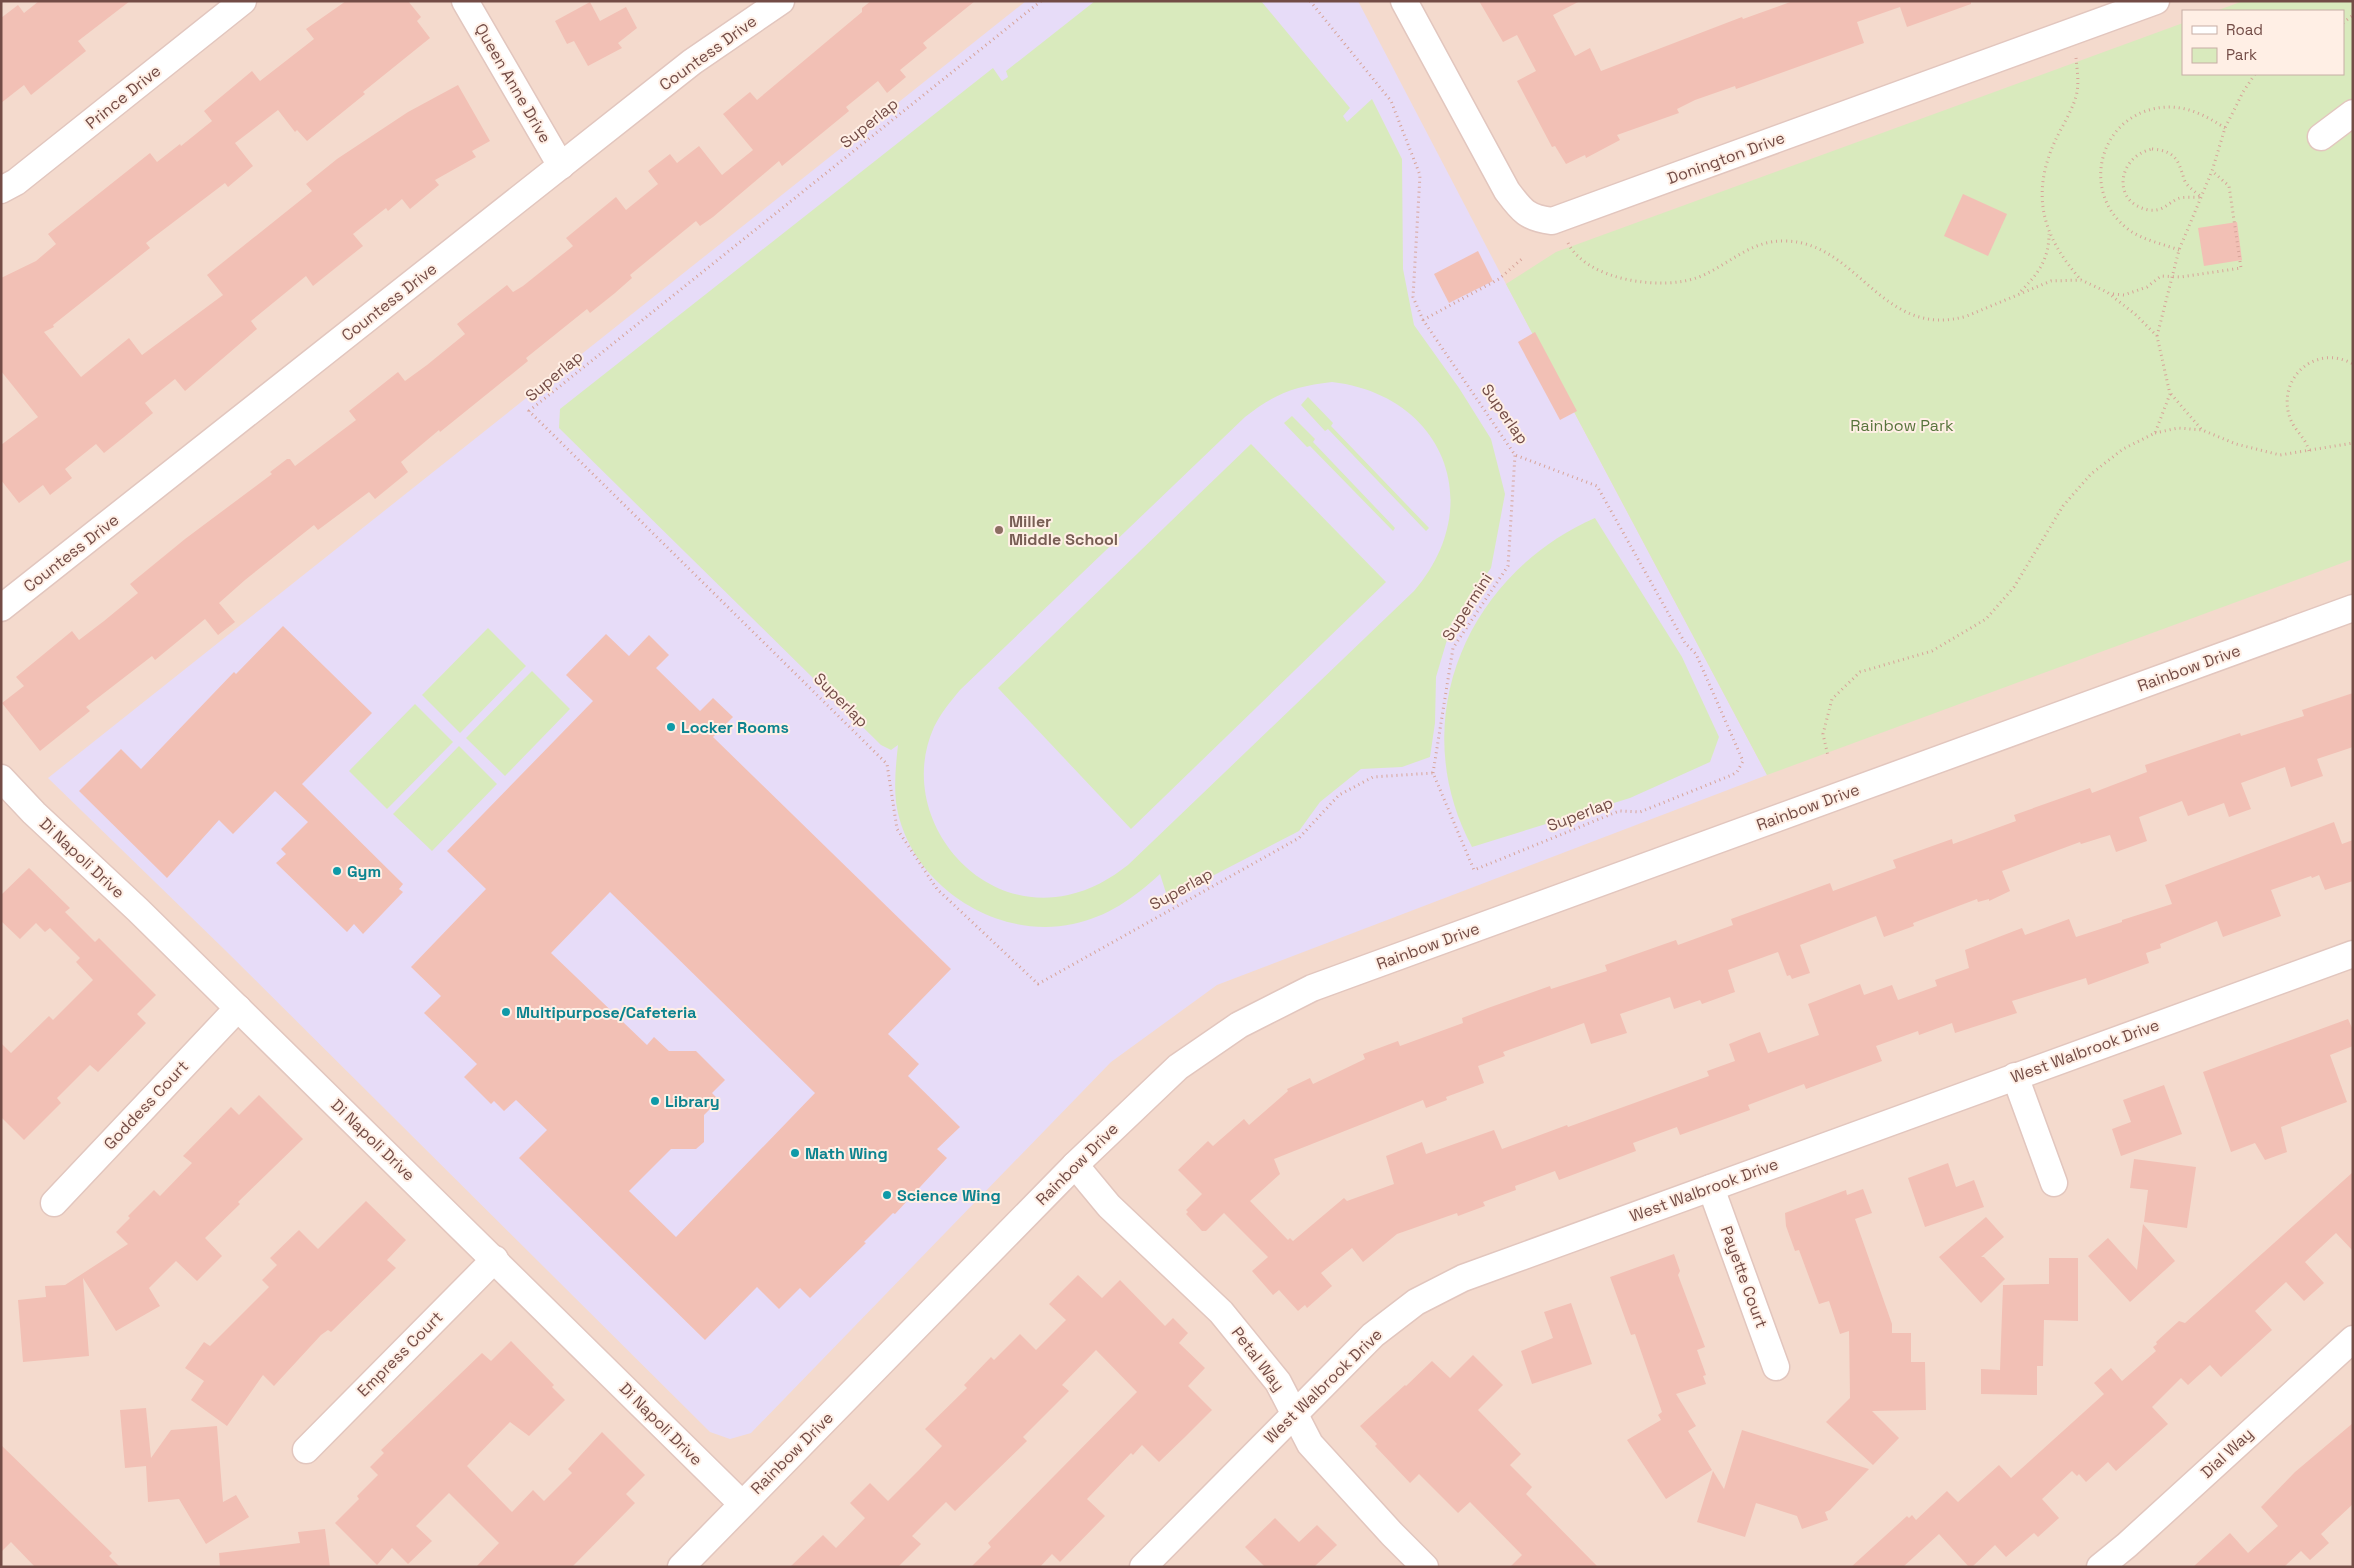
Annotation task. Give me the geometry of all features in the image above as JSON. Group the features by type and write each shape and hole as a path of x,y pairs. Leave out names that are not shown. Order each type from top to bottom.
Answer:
{"street":[{"name":"Prince Drive","path":"1,190 16,182 243,1"},
{"name":"Queen Anne Drive","path":"465,1 561,166"},
{"name":"Countess Drive","path":"1,608 692,62 781,1"},
{"name":"Donington Drive","path":"1404,1 1507,192 1522,211 1534,219 1552,222 2106,10 2156,1"},
{"path":"2321,137 2353,112"},
{"name":"Rainbow Drive","path":"681,1567 1075,1165 1178,1067 1239,1025 1312,988 2353,608"},
{"name":"Di Napoli Drive","path":"4,789 238,1008 742,1504"},
{"name":"West Walbrook Drive","path":"1143,1567 1373,1334 1416,1302 1464,1278 2353,954"},
{"name":"Goddess Court","path":"54,1203 238,1008"},
{"path":"2015,1076 2054,1183"},
{"name":"Petal Way","path":"1075,1165 1109,1206 1221,1312 1278,1382 1310,1444 1392,1534 1425,1567"},
{"name":"Payette Court","path":"1711,1188 1776,1367"},
{"name":"Empress Court","path":"306,1450 495,1259"},
{"name":"Dial Way","path":"2100,1567 2127,1546 2353,1339"}],"path":[{"name":"Superlap","path":"1041,1 529,411 887,764 897,829 937,889 1038,984 1299,838 1339,795 1373,777 1433,773 1474,870 1619,811 1640,812 1737,772 1743,761 1696,654 1685,643 1597,486 1515,454 1423,320 1413,297 1420,175 1391,101 1310,1"},
{"path":"2020,293 2036,277 2049,250 2049,234 2042,189 2049,155 2077,93 2076,57"},
{"path":"2202,430 2170,394 2156,336 2179,250 2212,171 2225,128 2243,92 2255,75"},
{"path":"2179,250 2134,233 2111,211 2105,201 2100,184 2103,154 2111,138 2127,121 2158,108 2175,107 2191,110 2207,116 2225,128"},
{"path":"2152,148 2162,150 2179,162 2184,181 2200,197 2177,199 2161,209 2151,210 2141,207 2133,202 2126,193 2123,175 2126,165 2142,151 2152,148"},
{"path":"2110,294 2124,295 2147,288 2161,276 2172,278 2241,268 2229,186 2212,171"},
{"path":"2049,234 2060,255 2081,280 2110,294 2136,315 2156,336"},
{"path":"1568,243 1577,257 1592,267 1639,281 1673,284 1699,276 1749,247 1772,241 1788,241 1811,247 1833,257 1883,298 1910,315 1931,321 1954,320 1967,316 2051,281 2081,280"},
{"path":"1423,320 1499,279 1524,257"},
{"path":"2309,451 2301,434 2290,419 2288,398 2292,380 2311,362 2330,356 2353,364"},
{"path":"2155,433 2170,394"},
{"path":"1828,756 1823,734 1832,699 1860,672 1932,651 1986,619 2014,587 2063,506 2091,474 2123,449 2155,433 2178,428 2202,430 2236,444 2280,455 2353,442"},
{"name":"Supermini","path":"1433,773 1453,648 1508,566 1515,454"}],"shaded area":[{"path":"1,1 2353,1 2353,1567 1,1567"},
{"name":"Miller Middle School","path":"1026,1 1358,1 1767,775 1217,985 1111,1062 751,1433 730,1439 710,1432 225,950 48,778"}],"green space":[{"path":"1095,1 1261,1 1350,108 1343,116 1347,122 1372,99 1402,159 1403,269 1414,325 1459,388 1491,439 1505,494 1491,568 1452,623 1436,677 1435,723 1430,757 1402,767 1361,769 1320,802 1299,831 1168,899 1160,874 1130,899 1097,917 1073,924 1043,927 1014,923 985,914 959,899 936,880 917,857 904,831 895,795 898,745 891,750 881,745 559,428 560,409 993,68 1002,81 1008,77 1006,71","holes":["1332,382 1371,391 1402,408 1427,431 1443,459 1450,491 1448,524 1436,558 1414,591 1128,865 1114,875 1076,893 1034,897 1002,890 974,874 951,851 934,823 925,792 925,760 934,727 956,694 1245,417 1266,402 1286,392 1307,386"]},
{"name":"Rainbow Park","path":"2243,1 2353,1 2353,559 1767,775 1506,284 1556,252 2182,23 2182,75 2344,75 2344,10 2219,10"},
{"path":"1308,397 1333,423 1331,426 1429,528 1426,531 1328,429 1325,431 1301,405"},
{"path":"1292,416 1315,439 1313,442 1395,528 1393,531 1310,446 1307,447 1284,423"},
{"path":"1251,444 1386,582 1131,829 998,688"},
{"path":"1595,518 1682,657 1719,737 1710,762 1630,798 1472,847 1453,799 1445,750 1447,702 1460,656 1482,613 1512,575 1550,543"},
{"path":"488,628 526,666 460,733 422,695"},
{"path":"532,671 570,709 505,776 466,738"},
{"path":"415,704 453,742 387,809 349,771"},
{"path":"459,746 497,784 432,851 393,814"}],"building":[{"path":"39,1 130,1 78,41 86,51 31,95 24,85 1,103 1,18 18,5 24,13"},
{"path":"346,1 408,1 421,17 417,21 430,38 363,92 365,94 307,141 297,130 295,132 278,110 235,143 253,166 228,187 225,183 146,243 150,248 53,325 54,327 44,332 81,377 129,338 142,355 223,295 207,275 312,191 306,184 337,159 408,112 458,85 490,141 472,151 476,157 435,180 439,185 410,209 402,199 388,211 386,208 353,234 363,246 313,286 306,276 251,321 257,329 185,391 175,379 145,403 153,413 104,453 96,444 65,469 72,478 50,495 43,485 19,503 1,480 1,445 38,417 1,371 1,278 36,261 56,244 48,234 150,153 157,162 180,144 181,146 212,121 204,111 252,71 260,81 314,39 306,29"},
{"path":"871,1 975,1 923,43 927,48 900,70 906,77 887,93 878,81 846,107 849,111 782,166 779,161 700,226 696,221 630,275 632,278 615,293 590,313 587,309 526,358 528,361 440,432 439,430 401,462 408,472 375,499 369,492 318,530 314,525 245,580 219,603 235,622 218,635 205,619 155,660 152,656 86,707 90,711 40,751 2,703 24,686 16,677 72,631 79,640 104,621 138,593 130,584 185,539 272,474 270,472 287,459 290,459 295,466 356,420 349,411 398,372 405,381 427,365 465,334 457,324 507,285 513,292 523,286 573,246 566,238 616,197 626,210 658,184 648,171 670,154 677,163 699,146 722,175 753,150 723,114 750,92 757,100 862,12 862,8"},
{"path":"1479,1 1580,1 1553,15 1575,56 1590,48 1601,71 1742,17 1743,19 1793,1 1971,1 1971,4 1907,27 1900,7 1857,22 1864,43 1736,89 1735,86 1695,100 1677,109 1679,113 1617,135 1620,140 1586,158 1585,155 1566,164 1555,146 1552,147 1517,81 1536,71 1517,35 1503,42"},
{"path":"590,2 600,21 626,7 637,28 618,43 622,48 588,66 574,41 567,44 555,21"},
{"path":"1963,194 2007,214 1988,256 1944,236"},
{"path":"2237,222 2242,260 2204,266 2198,228"},
{"path":"1478,251 1493,281 1449,303 1434,274"},
{"path":"1535,332 1577,411 1560,420 1518,342"},
{"path":"283,626 372,713 302,784 403,884 399,889 403,892 363,934 354,924 347,932 276,863 286,854 281,849 308,822 275,791 233,834 219,820 167,878 79,791 121,749 141,769 234,672 236,674"},
{"path":"606,634 629,656 649,635 669,655 656,668 700,711 713,698 733,717 713,737 951,969 888,1034 919,1064 908,1076 960,1127 937,1149 947,1158 895,1214 893,1213 864,1242 866,1243 810,1298 800,1288 779,1309 757,1287 705,1340 519,1158 547,1130 516,1100 504,1111 494,1101 491,1104 464,1077 477,1064 424,1013 441,996 411,967 486,889 447,851 593,701 566,675","holes":["610,892 815,1093 676,1237 629,1191 671,1149 696,1149 704,1142 704,1115 719,1100 712,1093 725,1080 696,1051 669,1051 654,1037 647,1045 551,953"]},
{"path":"2353,693 2353,747 2317,759 2323,776 2291,787 2285,767 2241,783 2251,809 2229,817 2224,803 2188,816 2182,801 2139,817 2147,841 2116,852 2110,835 2081,844 2080,842 2002,871 2010,891 1989,901 1989,899 1978,902 1977,899 1913,923 1914,926 1884,937 1876,916 1800,945 1810,973 1792,979 1790,975 1787,976 1778,952 1728,970 1735,992 1702,1004 1700,1000 1674,1009 1670,997 1620,1014 1627,1033 1591,1044 1584,1023 1503,1052 1505,1056 1478,1066 1484,1083 1446,1097 1447,1100 1426,1108 1423,1100 1274,1159 1280,1174 1250,1201 1288,1240 1290,1238 1293,1241 1344,1198 1347,1201 1394,1184 1386,1156 1422,1142 1426,1154 1494,1130 1502,1149 1567,1125 1568,1127 1709,1076 1707,1071 1735,1061 1729,1044 1749,1036 1760,1032 1768,1053 1819,1035 1808,1004 1860,984 1864,995 1892,985 1898,1000 1937,986 1935,980 1969,968 1965,950 2022,928 2025,935 2069,919 2076,937 2122,922 2122,920 2172,904 2165,885 2334,822 2342,844 2353,840 2353,881 2325,890 2319,875 2271,890 2281,916 2223,937 2217,921 2160,944 2161,948 2146,953 2149,963 2088,985 2086,978 2012,1001 2017,1013 1955,1033 1952,1023 1919,1035 1918,1031 1876,1046 1882,1061 1806,1089 1804,1084 1748,1105 1750,1110 1680,1135 1677,1127 1633,1143 1636,1151 1559,1180 1555,1171 1515,1186 1516,1190 1483,1202 1485,1206 1458,1216 1457,1213 1397,1234 1363,1262 1352,1248 1321,1273 1332,1286 1307,1308 1305,1305 1298,1311 1279,1290 1273,1295 1252,1271 1268,1257 1224,1213 1206,1231 1202,1231 1186,1214 1188,1212 1186,1210 1202,1194 1178,1170 1208,1141 1213,1146 1244,1119 1249,1125 1288,1091 1287,1089 1310,1078 1313,1084 1365,1059 1363,1054 1398,1041 1400,1046 1463,1023 1462,1018 1488,1008 1550,986 1551,989 1607,971 1605,965 1676,940 1678,945 1733,925 1731,919 1830,883 1833,891 1896,868 1893,860 1952,839 1953,844 2016,821 2014,815 2090,788 2092,793 2147,772 2145,765 2240,733 2241,736 2304,716 2302,710"},
{"path":"29,868 70,908 65,912 95,942 99,938 156,995 137,1014 146,1023 98,1072 90,1065 57,1098 61,1103 24,1140 1,1117 1,1043 11,1053 49,1016 53,1020 93,980 76,962 80,958 50,928 45,932 36,923 20,939 1,921 1,895"},
{"path":"2348,1019 2353,1030 2353,1046 2330,1055 2347,1102 2281,1127 2287,1152 2265,1160 2255,1143 2231,1152 2203,1072"},
{"path":"2164,1085 2182,1134 2121,1156 2112,1129 2131,1122 2123,1100"},
{"path":"259,1095 303,1139 238,1202 240,1204 205,1238 222,1256 197,1281 176,1261 149,1288 160,1306 116,1331 83,1278 89,1356 23,1362 18,1300 46,1297 45,1286 65,1285 128,1244 116,1232 130,1218 128,1216 154,1190 160,1196 192,1163 183,1156 231,1107 239,1115"},
{"path":"2134,1159 2196,1167 2187,1228 2144,1222 2148,1190 2130,1188"},
{"path":"1948,1163 1956,1187 1974,1180 1984,1207 1925,1227 1908,1178"},
{"path":"2353,1172 2353,1251 2336,1233 2305,1262 2324,1283 2304,1301 2286,1282 2255,1311 2272,1330 2221,1377 2210,1365 2188,1385 2181,1378 2152,1407 2168,1424 2116,1471 2108,1462 2086,1482 2079,1474 2077,1476 2072,1471 2042,1499 2059,1518 2038,1537 2034,1533 2006,1557 1995,1545 1972,1567 1969,1567 1939,1534 1903,1567 1851,1567 1907,1516 1909,1518 1912,1515 1916,1520 1947,1491 1958,1502 1999,1465 2011,1478 2104,1394 2094,1383 2111,1368 2122,1381 2156,1351 2153,1347 2157,1344 2156,1342 2179,1321 2185,1323"},
{"path":"1863,1189 1872,1213 1855,1219 1892,1324 1892,1333 1911,1333 1911,1362 1925,1362 1926,1410 1872,1411 1899,1438 1873,1465 1826,1422 1850,1398 1849,1331 1840,1334 1829,1301 1819,1304 1799,1250 1795,1251 1786,1226 1785,1213 1846,1190 1847,1195"},
{"path":"366,1201 406,1240 387,1260 396,1268 331,1332 328,1330 321,1335 274,1386 263,1375 227,1426 191,1400 204,1381 185,1368 204,1342 210,1346 269,1287 262,1280 277,1265 270,1258 299,1230 318,1249"},
{"path":"1986,1217 2004,1237 1981,1257 1984,1257 2005,1279 1981,1303 1939,1257"},
{"path":"2143,1224 2175,1261 2130,1302 2088,1256 2108,1238 2137,1270"},
{"path":"1674,1254 1680,1271 1678,1275 1705,1347 1697,1350 1706,1375 1703,1376 1706,1384 1676,1394 1696,1426 1688,1431 1712,1470 1666,1499 1627,1440 1661,1420 1658,1415 1662,1412 1635,1334 1631,1335 1610,1277"},
{"path":"2049,1258 2078,1258 2078,1321 2044,1320 2043,1366 2037,1366 2037,1395 1981,1394 1981,1369 2000,1370 2003,1285 2049,1284"},
{"path":"1078,1275 1102,1298 1120,1280 1165,1326 1173,1318 1188,1333 1179,1343 1205,1368 1188,1386 1212,1410 1159,1462 1142,1445 1133,1455 1131,1453 1087,1499 1105,1516 1060,1562 1052,1554 1040,1567 971,1567 991,1547 988,1543 1137,1392 1096,1350 1062,1385 1069,1391 1023,1437 1027,1441 955,1511 946,1502 912,1536 921,1544 898,1567 790,1567 823,1535 836,1548 865,1518 850,1503 870,1483 888,1501 919,1470 942,1446 925,1429 967,1388 964,1385 991,1357 994,1360 1020,1334 1036,1350 1066,1320 1049,1304"},
{"path":"1571,1303 1592,1364 1532,1384 1521,1351 1553,1338 1544,1312"},
{"path":"511,1341 554,1385 552,1387 565,1400 529,1436 510,1422 467,1466 512,1512 533,1490 544,1501 572,1473 568,1469 602,1432 645,1475 626,1494 635,1503 572,1567 476,1567 499,1543 449,1493 416,1526 432,1541 408,1564 392,1548 377,1565 335,1523 359,1499 357,1496 378,1475 370,1467 384,1453 381,1450 482,1353 491,1361"},
{"path":"1473,1355 1503,1385 1478,1410 1521,1454 1510,1465 1532,1487 1526,1494 1598,1567 1510,1567 1522,1555 1470,1502 1458,1513 1419,1474 1410,1483 1375,1446 1377,1444 1360,1426 1432,1361 1450,1378"},
{"path":"146,1408 151,1458 171,1430 217,1426 223,1502 236,1495 249,1517 206,1544 179,1499 148,1502 146,1466 125,1468 120,1410"},
{"path":"2353,1423 2353,1504 2321,1534 2329,1543 2310,1560 2301,1551 2284,1567 2193,1567 2230,1533 2248,1553 2278,1526 2261,1507 2295,1472"},
{"path":"1742,1430 1869,1469 1830,1510 1825,1512 1828,1520 1802,1529 1797,1516 1756,1503 1745,1537 1697,1522 1713,1471 1724,1489"},
{"path":"1,1445 112,1553 109,1556 120,1567 35,1567 11,1542 1,1552"},
{"path":"1275,1518 1299,1542 1317,1525 1337,1545 1314,1567 1265,1567 1245,1547"},
{"path":"325,1529 330,1567 220,1567 219,1553 300,1543 298,1532"}],"place":[{"name":"Miller Middle School","path":"999,530"},
{"name":"Locker Rooms","path":"671,727"},
{"name":"Gym","path":"337,871"},
{"name":"Multipurpose/Cafeteria","path":"506,1012"},
{"name":"Library","path":"655,1101"},
{"name":"Math Wing","path":"795,1153"},
{"name":"Science Wing","path":"887,1195"}]}
